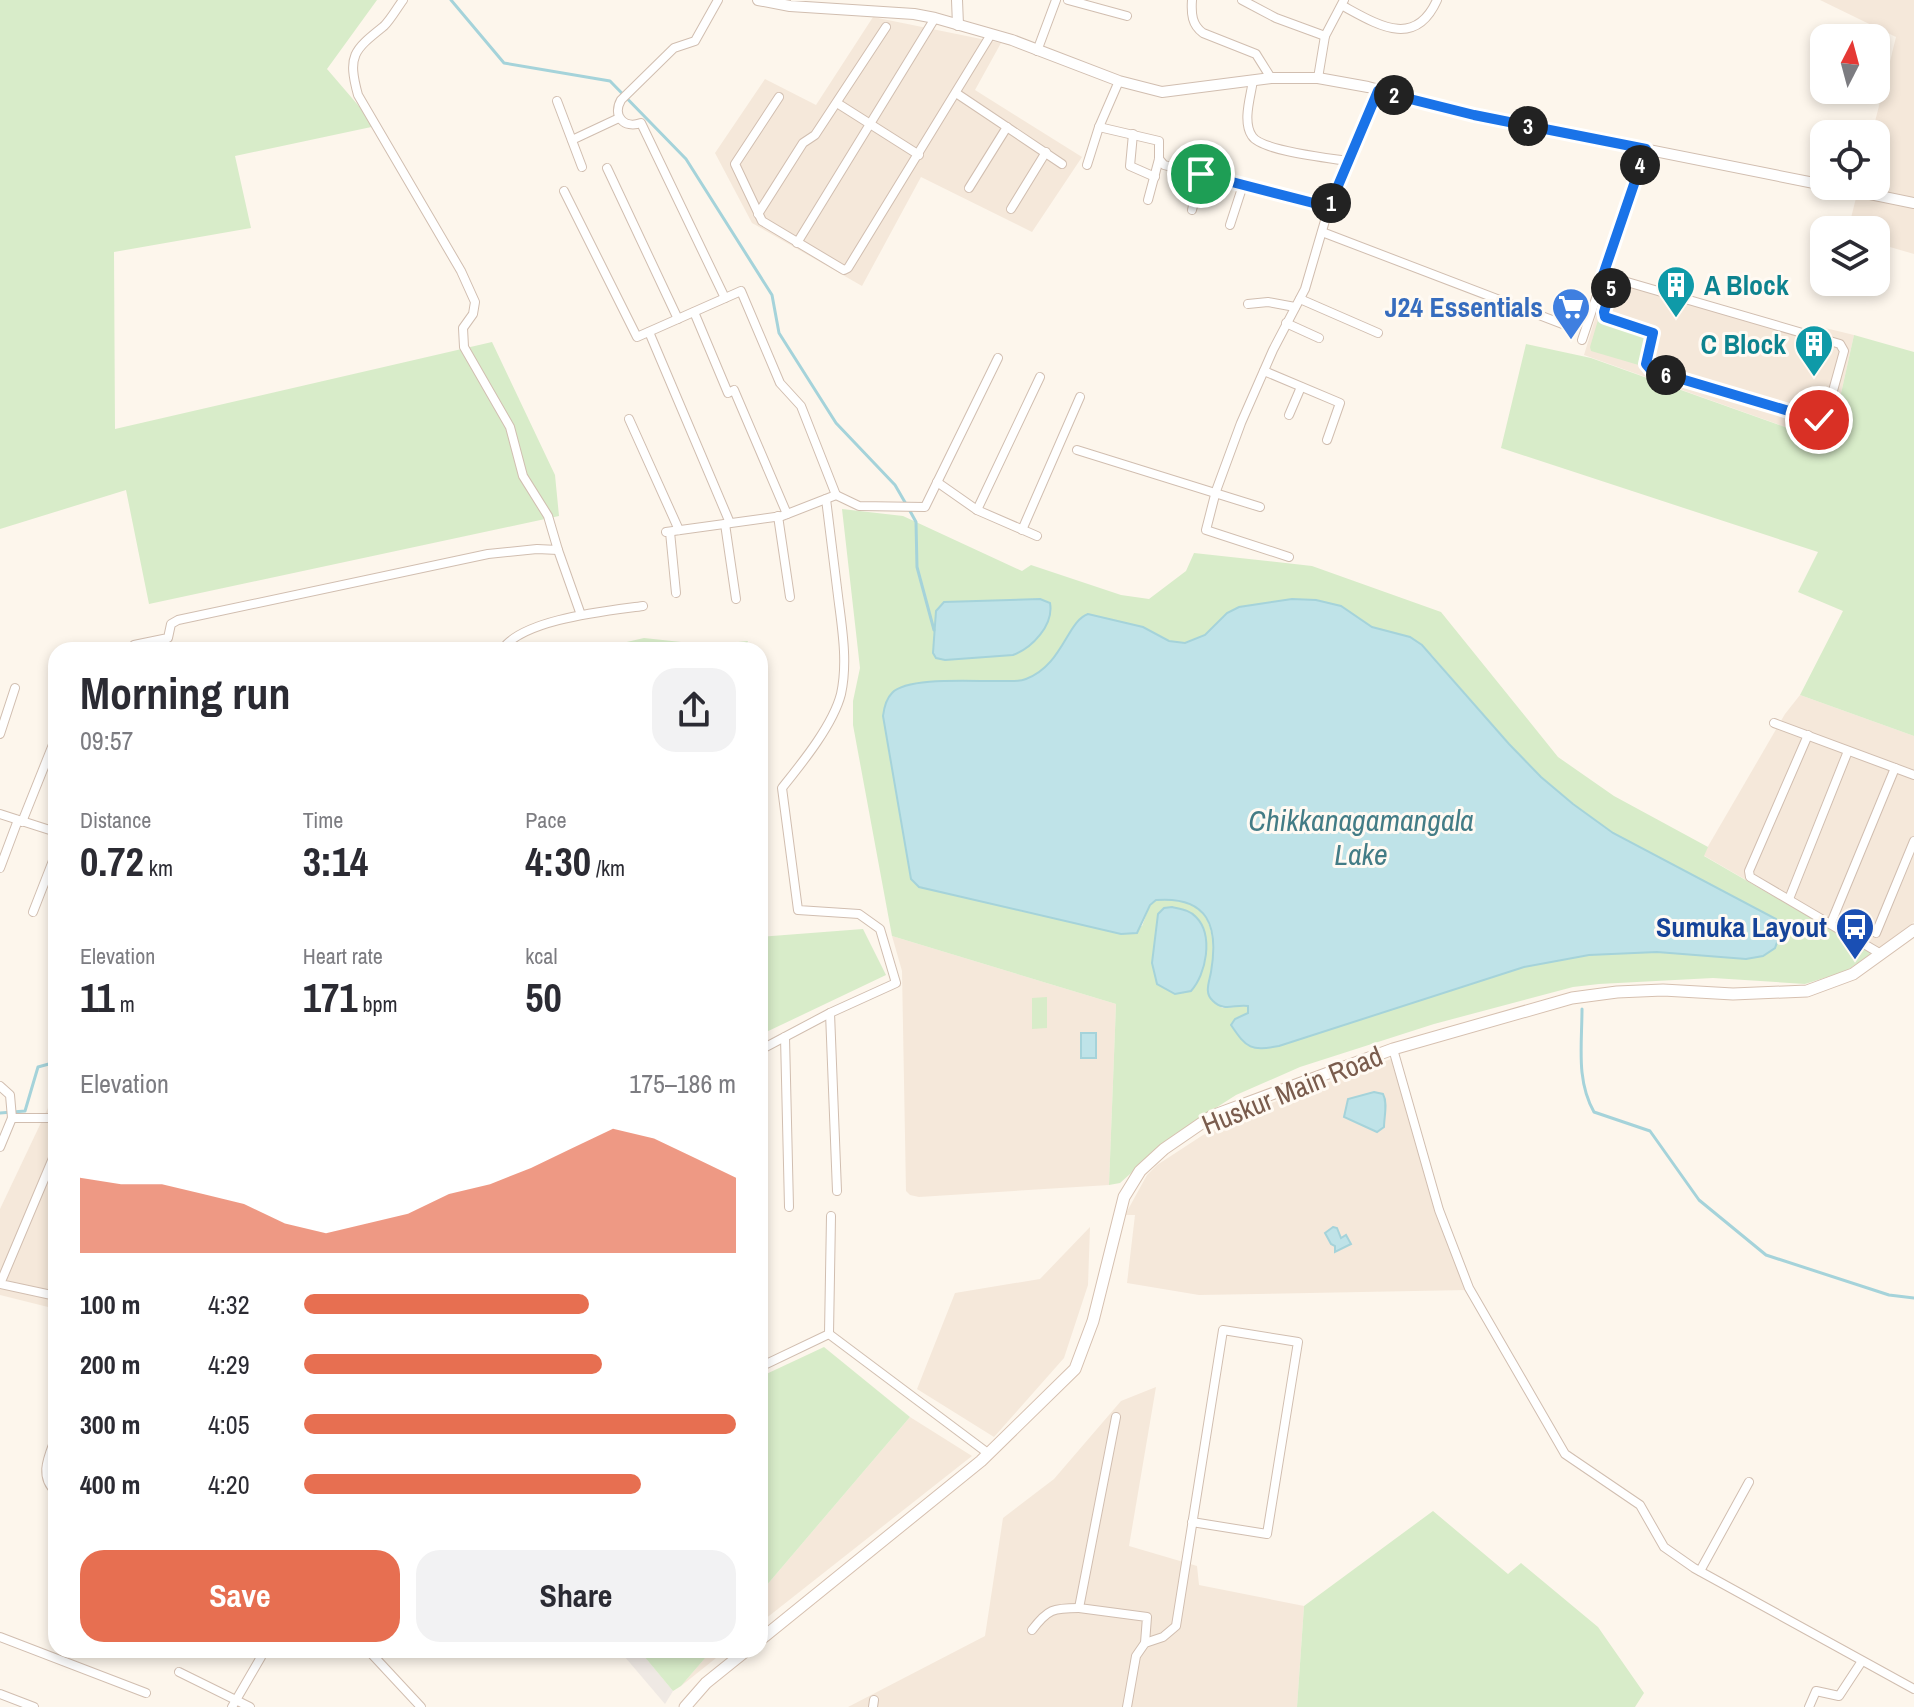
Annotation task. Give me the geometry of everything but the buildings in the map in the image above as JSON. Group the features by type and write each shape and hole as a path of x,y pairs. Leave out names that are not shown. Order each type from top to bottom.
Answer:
{"main road":[{"name":"Huskur Main Road","path":"768,1634 989,1454 1075,1369 1093,1321 1124,1197 1140,1171 1164,1149 1212,1116 1393,1049 1572,998 1663,990 1733,994 1807,991 1853,974 1914,930"},
{"path":"685,1707 706,1683 737,1658"}],"street":[{"path":"403,0 386,24 362,42 354,54 355,87 461,271 475,302 473,314 463,328 464,347 510,427 523,476 548,516 581,615"},
{"path":"718,0 695,41 674,48 617,107 619,118 629,125 641,123 725,298"},
{"path":"758,0 790,6 935,18 1012,40 1119,81 1162,92 1271,78 1318,78 1368,87 1474,115 1810,182"},
{"path":"957,0 958,25"},
{"path":"1037,51 1056,0"},
{"path":"1068,0 1127,16"},
{"path":"1192,0 1192,17 1196,28 1256,54 1271,78"},
{"path":"1242,0 1276,18 1325,36"},
{"path":"1318,78 1325,36 1344,3 1372,22 1395,30 1422,23 1431,14 1437,0"},
{"path":"797,243 935,18"},
{"path":"758,214 803,143 815,135 886,27"},
{"path":"779,97 735,164 762,221 844,270 919,155 990,36"},
{"path":"1253,80 1247,117 1252,136 1264,145 1348,161"},
{"path":"1087,165 1119,81"},
{"path":"1289,557 1206,530 1216,491 1264,371 1312,271 1329,207 1378,91"},
{"path":"956,93 1062,164"},
{"path":"557,101 582,167"},
{"path":"837,103 919,155"},
{"path":"572,140 619,118"},
{"path":"969,188 1007,127"},
{"path":"1099,127 1159,141 1159,159 1148,200"},
{"path":"1133,134 1130,166 1155,177"},
{"path":"1582,340 1646,149"},
{"path":"1011,209 1046,152"},
{"path":"1159,159 1164,165 1329,207"},
{"path":"607,168 678,319"},
{"path":"1192,210 1201,174"},
{"path":"1230,225 1243,185"},
{"path":"564,191 637,337 741,291 780,383 801,406 836,495 859,506 925,507 998,358"},
{"path":"1890,198 1914,203"},
{"path":"1322,232 1573,328"},
{"path":"1603,275 1840,344 1844,351 1826,416 1819,420 1651,370 1646,364 1653,333 1605,317 1614,279"},
{"path":"1599,288 1610,291"},
{"path":"1248,304 1297,303 1378,333"},
{"path":"694,312 728,393 734,390 783,515 790,597"},
{"path":"1286,323 1319,338"},
{"path":"649,332 728,524 736,599"},
{"path":"1264,371 1340,403 1327,440"},
{"path":"977,510 1040,377"},
{"path":"1289,415 1301,387"},
{"path":"1022,530 1080,397"},
{"path":"629,419 672,532 676,593"},
{"path":"1077,450 1260,507"},
{"path":"937,482 977,510 1037,536"},
{"path":"672,532 783,515 836,495"},
{"path":"768,1046 896,983 880,929 859,914 798,910 782,788 830,718 840,697 843,672 843,635 826,499"},
{"path":"149,642 168,638 171,624 178,620 488,554 558,550"},
{"path":"509,642 521,633 581,615 643,606"},
{"path":"0,734 15,688"},
{"path":"1774,723 1914,775"},
{"path":"1808,735 1749,871 1750,877 1881,954"},
{"path":"1789,899 1848,751"},
{"path":"0,868 48,756"},
{"path":"1831,923 1895,768"},
{"path":"0,814 48,830"},
{"path":"1876,933 1914,841"},
{"path":"33,912 48,874"},
{"path":"830,1013 837,1191"},
{"path":"785,1037 789,1207"},
{"path":"1393,1049 1439,1210 1469,1288 1565,1454 1640,1505 1664,1547 1700,1571 1914,1689"},
{"path":"0,1086 10,1095 12,1118 0,1147"},
{"path":"12,1118 48,1118"},
{"path":"48,1170 0,1284 48,1295"},
{"path":"829,1334 831,1216"},
{"path":"1145,1643 1163,1637 1176,1626 1192,1522 1223,1330 1298,1342 1267,1534 1192,1522"},
{"path":"829,1334 989,1454"},
{"path":"768,1363 829,1334"},
{"path":"1079,1608 1116,1417"},
{"path":"48,1463 45,1473 48,1485"},
{"path":"1700,1571 1749,1482"},
{"path":"1032,1630 1048,1612 1057,1608 1147,1617 1145,1643 1136,1656 1127,1707"},
{"path":"0,1637 48,1655"},
{"path":"55,1658 146,1693"},
{"path":"235,1703 260,1658"},
{"path":"375,1658 421,1707"},
{"path":"1809,1707 1816,1691 1839,1696 1862,1661"},
{"path":"179,1672 235,1703 250,1707"},
{"path":"0,1694 34,1707"}],"shaded area":[{"path":"1820,0 1914,0 1914,254 1890,247 1890,216 1852,216 1856,200 1890,200 1890,120 1875,120 1879,104 1890,104 1890,61 1896,37 1890,34 1890,24 1869,24"},
{"path":"873,17 1001,43 975,90 1082,157 1032,232 921,177 862,286 752,223 715,153 765,79 816,105"},
{"path":"1609,273 1816,333 1817,326 1854,335 1830,443 1584,355"},
{"path":"1800,695 1914,736 1914,922 1872,953 1703,855 1785,714"},
{"path":"892,936 1116,1004 1109,1185 919,1197 906,1191 902,971"},
{"path":"1391,1059 1436,1211 1467,1290 1199,1295 1127,1283 1135,1215 1125,1215 1147,1175 1157,1165 1203,1135 1266,1105"},
{"path":"48,1108 48,1307 0,1295 0,1209"},
{"path":"1090,1227 1088,1285 1064,1358 994,1437 917,1389 955,1293 1040,1279"},
{"path":"1156,1387 1129,1546 1197,1566 1199,1585 1304,1606 1297,1707 848,1707 985,1636 1003,1518 1054,1479 1121,1401"},
{"path":"910,1417 972,1456 768,1617 768,1584"},
{"path":"626,1658 646,1658 673,1691 665,1704"},
{"path":"705,1658 716,1658 681,1686"}],"green space":[{"path":"0,0 377,0 327,69 376,126 235,156 251,228 114,252 115,429 492,342 555,475 559,516 149,604 126,490 0,529"},
{"path":"1598,320 1645,334 1649,341 1642,366 1591,351"},
{"path":"1854,335 1914,352 1914,736 1800,695 1843,611 1798,592 1818,552 1501,448 1526,344 1591,358 1788,428 1792,417 1831,429 1828,439 1799,431 1830,443"},
{"name":"Chikkanagamangala Lake","path":"842,509 903,516 1022,571 1031,565 1121,595 1149,599 1186,571 1194,553 1312,566 1441,612 1558,757 1614,796 1708,847 1704,856 1872,953 1846,971 1805,984 1713,978 1599,984 1573,987 1434,1024 1300,1067 1236,1095 1175,1134 1120,1183 1109,1185 1116,1004 892,936 853,725 853,701 860,668","holes":["1292,599 1316,600 1341,606 1372,627 1432,655 1541,777 1613,833 1776,919 1763,956 1747,959 1657,952 1589,955 1524,967 1279,1046 1235,1019 1248,1013 1248,1006 1222,1008 1207,990 1213,955 1212,939 1209,925 1192,905 1176,900 1155,900 1142,926 1025,912 919,887 911,879 883,716 892,693 913,684 928,682 1026,679 1048,664 1075,625 1088,614 1143,627 1169,641 1185,643 1205,635 1227,613 1239,607"]},
{"path":"644,638 681,642 627,642"},
{"path":"863,929 886,975 768,1031 768,936"},
{"path":"1047,997 1047,1028 1032,1029 1032,998"},
{"path":"824,1347 910,1417 768,1584 768,1373"},
{"path":"1433,1511 1508,1574 1521,1563 1598,1627 1644,1693 1635,1707 1297,1707 1304,1606"},
{"path":"646,1658 705,1658 681,1686 673,1691"}],"water":[{"path":"1040,599 1050,603 1049,619 1040,635 1020,652 945,660 936,658 933,653 936,611 944,602"},
{"name":"Chikkanagamangala Lake","path":"1292,599 1316,600 1341,606 1372,627 1410,637 1422,645 1509,744 1573,804 1613,833 1776,919 1781,931 1775,948 1763,956 1746,959 1657,952 1589,955 1524,967 1279,1046 1256,1048 1246,1044 1231,1025 1235,1019 1248,1013 1248,1006 1221,1006 1209,995 1213,956 1211,928 1206,917 1188,903 1156,900 1150,905 1137,933 1121,934 919,887 911,879 883,716 892,693 913,684 928,682 1026,679 1048,664 1075,625 1088,614 1143,627 1169,641 1185,643 1205,635 1227,613 1239,607"},
{"name":"Chikkanagamangala Lake","path":"1164,908 1188,911 1196,917 1202,925 1206,944 1204,965 1196,984 1191,991 1175,994 1157,984 1152,963 1158,914"},
{"path":"1081,1033 1096,1033 1096,1058 1081,1058"},
{"path":"1374,1092 1383,1094 1385,1102 1384,1127 1377,1132 1344,1117 1348,1099"},
{"path":"1333,1227 1337,1228 1341,1238 1346,1235 1351,1244 1335,1252 1335,1246 1325,1233"}],"waterway":[{"path":"451,0 504,63 610,81 686,159 772,295 779,333 836,423 895,485 906,504"},
{"path":"910,511 916,522 917,567 934,630"},
{"path":"1582,1009 1582,1075 1594,1112 1650,1131 1699,1200 1766,1255 1889,1295 1914,1298"},
{"path":"0,1113 25,1111 38,1067 48,1064"}],"place":[{"name":"A Block","path":"1676,319"},
{"name":"J24 Essentials","path":"1571,341"},
{"name":"C Block","path":"1814,378"},
{"name":"Sumuka Layout","path":"1855,961"}],"route":[{"path":"1201,174 1329,207 1378,91 1474,115 1646,149 1603,275 1614,279 1605,317 1653,333 1646,368 1819,420"}]}
